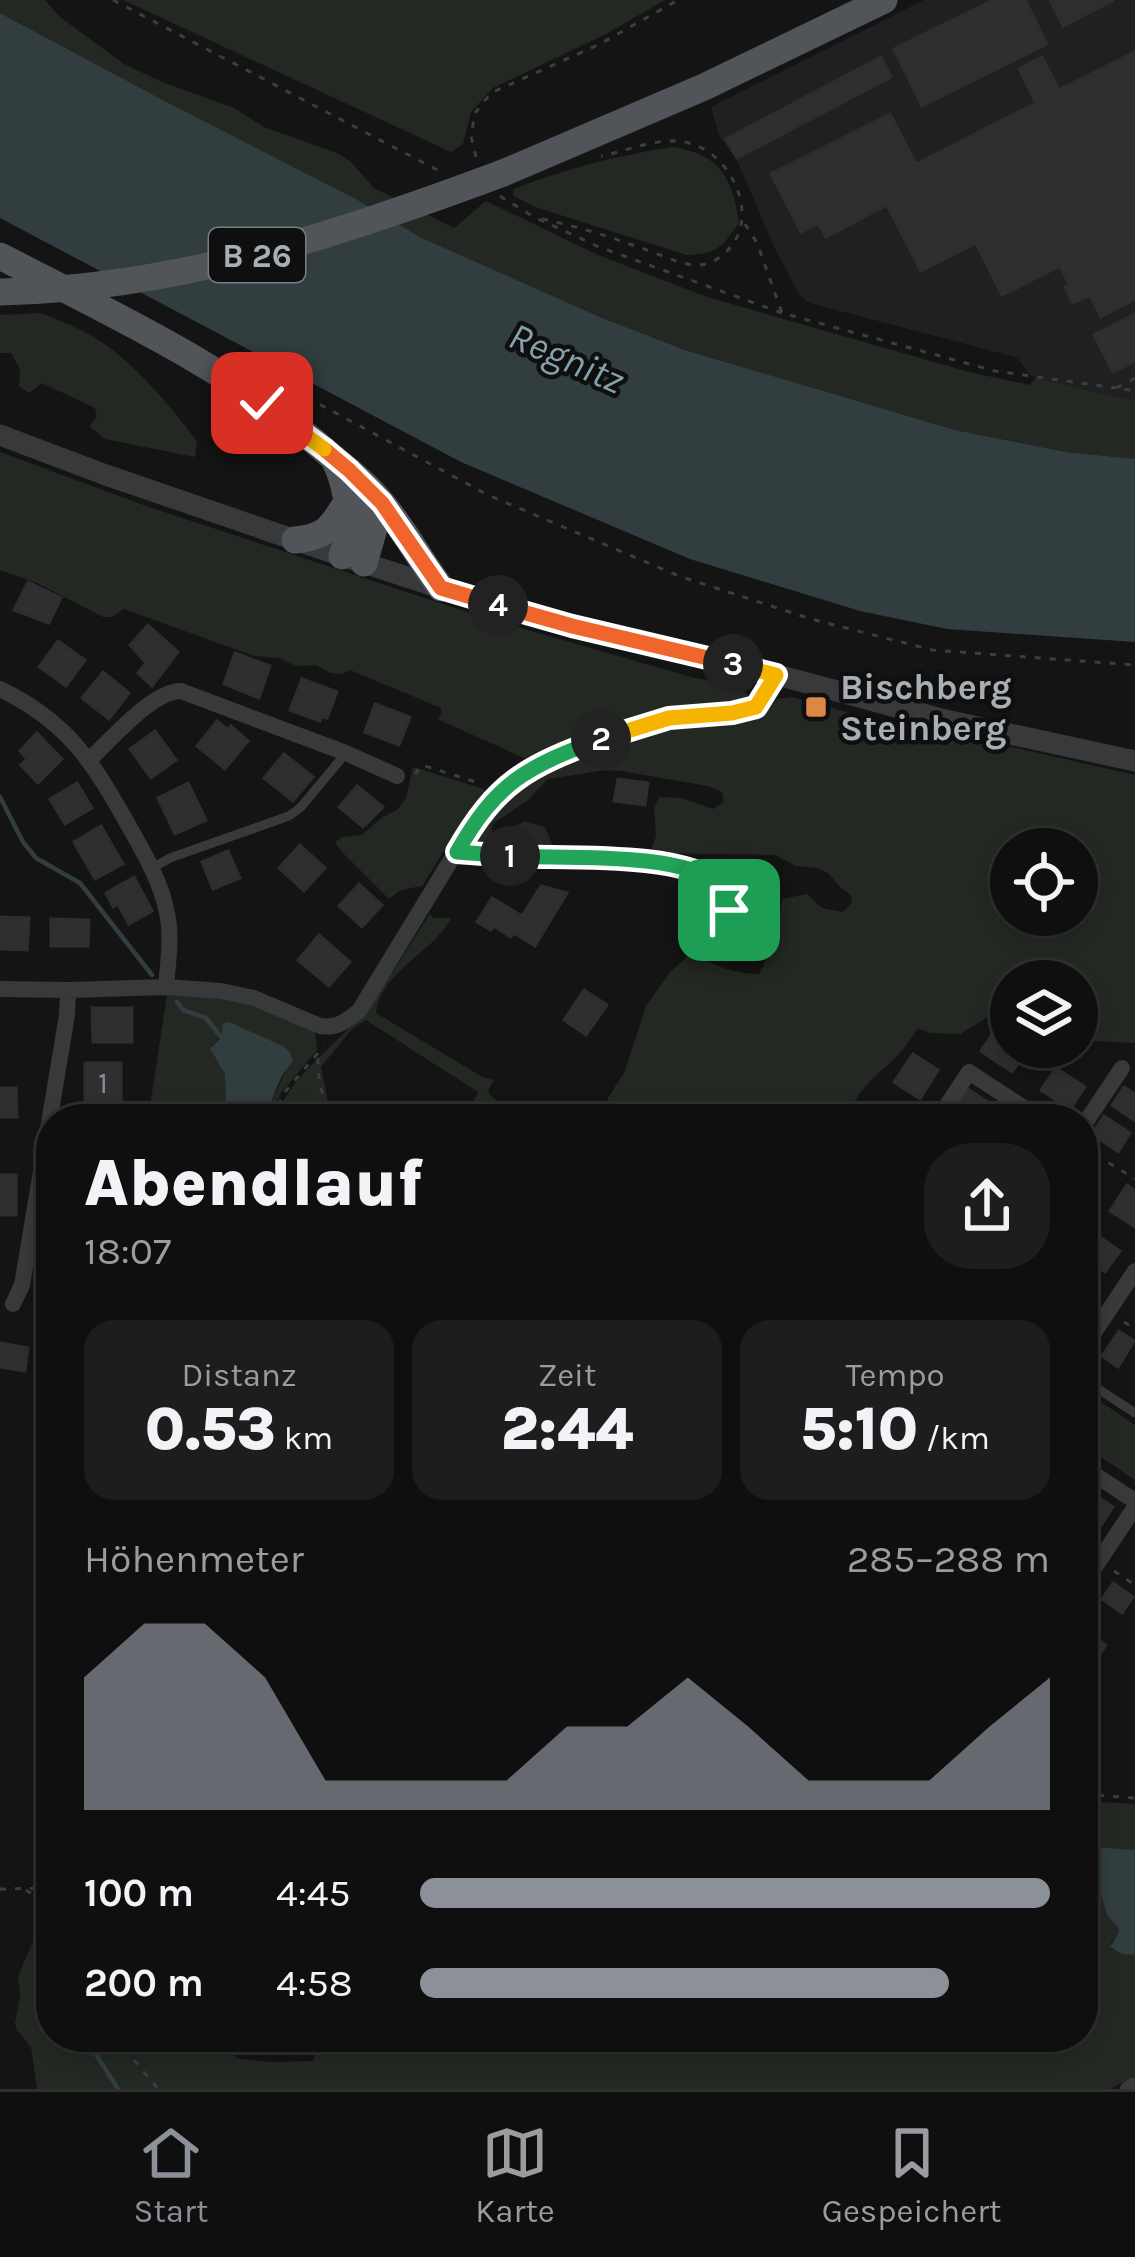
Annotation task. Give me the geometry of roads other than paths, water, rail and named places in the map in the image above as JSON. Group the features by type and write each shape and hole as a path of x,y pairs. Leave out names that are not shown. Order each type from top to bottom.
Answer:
{"main road":[{"name":"B 26","path":"0,292 113,284 231,261 358,226 491,179 765,59 884,0"},
{"path":"0,256 189,357 262,403 334,459 375,525 353,559"},
{"path":"295,540 325,532 358,497"},
{"path":"358,497 441,588"}],"street":[{"path":"0,435 295,540 572,626 993,731 1135,761"},
{"path":"0,988 166,987 221,992 254,998 332,1028 359,1011 484,807 533,767 629,728 756,707 776,675"},
{"path":"0,689 41,713 90,759 152,868 170,929 166,987"},
{"path":"90,759 154,700 169,691 181,691 397,776"},
{"path":"52,1104 68,990"},
{"path":"1098,1104 1122,1067"},
{"path":"948,1104 970,1072 1018,1104"},
{"path":"13,1304 22,1285 36,1201"},
{"path":"1098,1326 1135,1271"},
{"path":"1098,1478 1135,1504 1098,1562"}],"lane":[{"path":"152,868 289,816 346,753"},
{"path":"459,847 670,864 717,882 729,910"},
{"path":"1098,1388 1135,1413"}],"water":[{"name":"Regnitz","path":"0,13 422,238 600,317 685,350 955,430 1066,452 1135,459 1135,642 947,629 860,611 690,559 461,462 0,218"},
{"path":"223,1023 290,1052 293,1062 270,1104 226,1104 225,1074 210,1049 221,1037"},
{"path":"1098,1847 1135,1850 1135,1955 1110,1947 1119,1932 1098,1896"}],"waterway":[{"path":"0,797 36,858 80,883 152,975"},
{"path":"177,1002 183,1010 206,1018 221,1037"},
{"path":"95,2052 118,2089"}],"place":[{"name":"Bischberg Steinberg","path":"816,707"}]}
